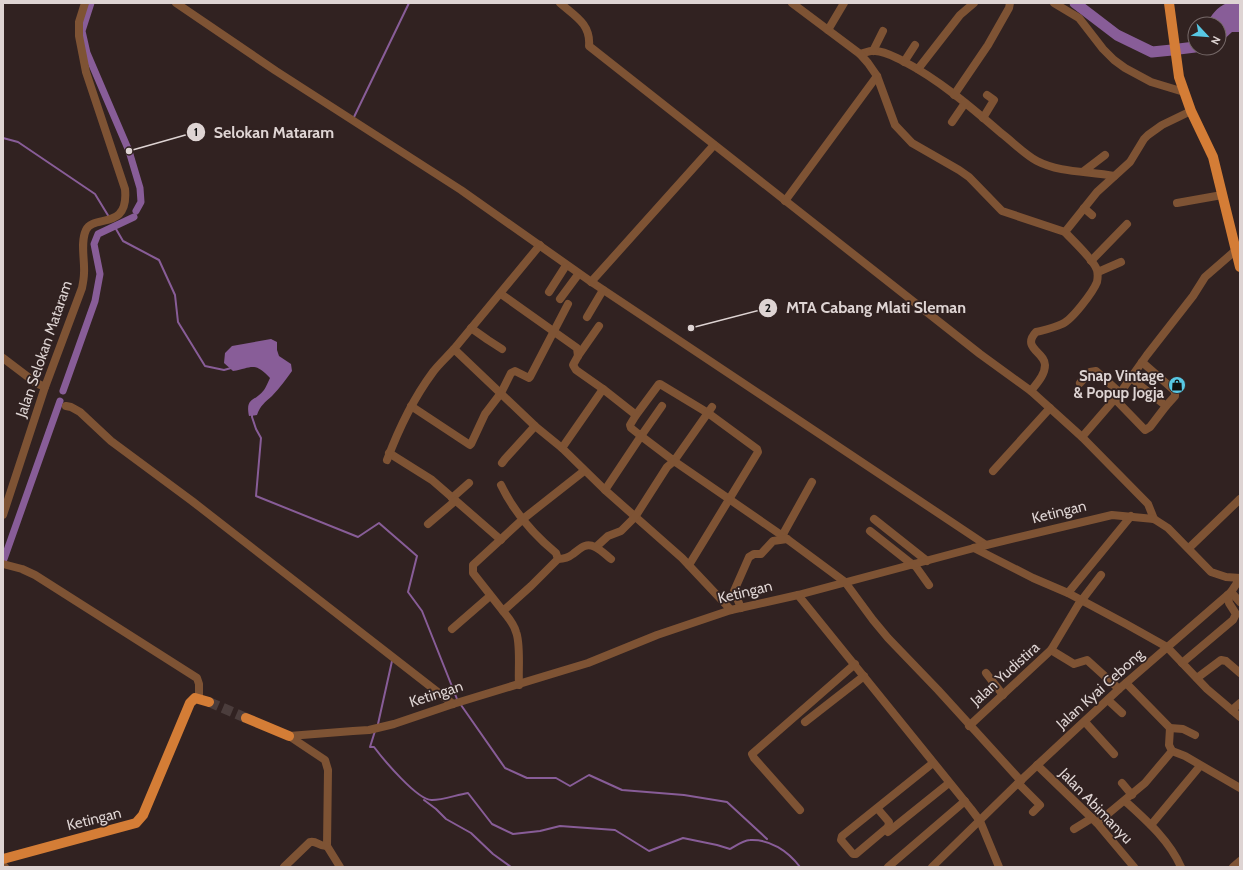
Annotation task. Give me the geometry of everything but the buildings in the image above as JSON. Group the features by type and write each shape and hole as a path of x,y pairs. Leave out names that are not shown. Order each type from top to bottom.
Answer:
{"main road":[{"path":"1169,3 1179,77 1191,111 1213,157 1240,267"},
{"path":"199,698 209,702"},
{"name":"Ketingan","path":"3,859 136,823 143,814 188,706 192,700 199,698"},
{"name":"Ketingan","path":"246,718 289,736"}],"street":[{"name":"Jalan Selokan Mataram","path":"3,516 45,387 82,288 84,273 83,249 86,229 92,224 115,218 122,209 126,198 125,189 86,72 79,36 79,22 85,3"},
{"path":"176,3 276,71 462,190 591,282 986,545"},
{"path":"560,3 588,29 589,46 980,354 1031,391 1082,437 1148,504 1154,519"},
{"path":"792,3 860,54 868,63 877,76 895,125 912,143 969,177 1002,211 1065,232 1097,268 1098,272 1096,283 1078,310 1069,320 1062,324 1036,332 1033,335 1031,344 1033,349 1044,362 1045,366 1041,378 1031,391"},
{"path":"828,30 844,3"},
{"path":"918,69 960,16 974,3"},
{"path":"954,95 988,45 1009,8 1010,3"},
{"path":"1054,3 1079,18 1103,49 1125,68 1151,82 1184,92"},
{"path":"873,51 883,31"},
{"path":"904,62 915,45"},
{"path":"860,54 873,51 886,53 918,69 965,103 1036,160 1051,167 1114,176"},
{"path":"785,201 877,76"},
{"path":"983,118 994,100 987,95"},
{"path":"952,122 965,103"},
{"path":"1065,232 1084,208 1114,176 1117,175 1130,162 1148,135 1162,125 1191,111"},
{"path":"591,282 714,145"},
{"path":"1084,171 1105,155"},
{"path":"1178,203 1222,195"},
{"path":"1084,208 1092,215"},
{"path":"1091,261 1127,224"},
{"path":"500,540 432,480 388,456 396,434 411,406 434,371 454,350 540,245"},
{"path":"1082,437 1118,396 1193,296 1205,277 1236,250"},
{"path":"1098,272 1121,262"},
{"path":"549,292 565,267"},
{"path":"560,299 577,276"},
{"path":"587,317 603,290"},
{"path":"500,294 577,348 578,356"},
{"path":"411,406 470,445 473,442 485,414 501,393 513,371 528,378 530,377 568,304"},
{"path":"599,326 578,356 573,365 574,368 636,415"},
{"path":"471,328 502,349"},
{"path":"454,350 535,426 562,448 584,471 689,565 731,610"},
{"path":"3,358 38,384 45,387"},
{"path":"1080,383 1090,372 1096,371 1146,430 1175,396 1175,391 1142,362"},
{"path":"1131,378 1166,406"},
{"path":"689,565 728,499 758,450 710,410 658,384 636,415 630,425 631,428 728,499 845,582 888,638 938,690 1040,805 1033,812"},
{"path":"562,448 603,389"},
{"path":"66,406 71,406 80,412 111,441 173,487 453,704"},
{"path":"605,490 662,406"},
{"path":"993,471 1050,408"},
{"path":"596,547 608,536 621,531 635,517 667,467 674,460 710,410"},
{"path":"502,463 509,453 535,426"},
{"path":"519,685 517,632 503,611 473,573 473,565 522,519 584,471"},
{"path":"741,608 734,591 749,557 754,554 760,554 773,541 784,538 812,482"},
{"path":"428,524 469,483"},
{"path":"501,485 514,509 542,541 556,553 558,559"},
{"path":"1189,548 1240,499"},
{"name":"Ketingan","path":"289,736 369,730 394,724 453,704 588,663 656,635 731,610 798,595 974,548 1112,515 1154,519 1168,528 1211,572 1226,577 1239,578"},
{"path":"1068,593 1131,516"},
{"path":"874,519 927,561"},
{"path":"870,531 913,565 930,585"},
{"path":"503,611 558,559 566,558 587,545 596,547 611,558"},
{"path":"974,548 1033,578 1068,593 1167,647 1207,689 1240,717"},
{"path":"5,564 22,569 40,579 197,678 199,684 199,698"},
{"path":"1050,650 1081,600 1101,575"},
{"name":"Jalan Kyai Cebong","path":"932,867 1019,782 1119,689 1229,593 1239,578"},
{"path":"1229,593 1240,602"},
{"path":"1182,664 1233,620 1236,614 1229,602 1229,593"},
{"path":"798,595 980,821 999,867"},
{"path":"452,629 490,596"},
{"name":"Jalan Yudistira","path":"969,726 1050,650 1074,664 1087,660 1119,689"},
{"path":"1197,678 1221,660 1226,661 1240,673"},
{"path":"800,810 752,754 855,664"},
{"path":"986,673 1003,695"},
{"path":"805,722 864,676"},
{"path":"1126,683 1170,728 1183,729 1195,735"},
{"path":"1108,700 1122,713"},
{"path":"1232,710 1240,703"},
{"path":"1085,722 1114,754"},
{"path":"1170,728 1169,745 1172,751 1185,756 1200,766 1239,785"},
{"path":"289,736 323,758 328,766 327,846 340,867"},
{"path":"1074,829 1094,821 1125,801 1145,783 1172,751"},
{"path":"876,808 889,822 888,827 856,854 853,854 841,840 841,837 876,808 933,762"},
{"name":"Jalan Abimanyu","path":"1037,766 1094,821 1134,867"},
{"path":"1151,825 1200,766"},
{"path":"856,858 949,783"},
{"path":"1122,783 1132,795"},
{"path":"888,867 965,801"},
{"path":"1125,801 1151,825 1173,850 1182,867"},
{"path":"284,867 310,842 314,841 323,847 327,846"},
{"path":"1233,867 1240,860"}],"shaded area":[{"path":"1227,3 1240,4 1240,32 1232,32 1227,37 1227,16 1211,16 1220,7"},
{"path":"271,339 277,342 279,356 291,364 292,371 278,390 263,404 257,415 249,416 248,406 252,400 261,394 270,378 260,369 253,367 233,371 224,363 225,353 232,346"}],"waterway":[{"path":"91,3 82,31 87,53 129,151 140,188 141,202 136,211"},
{"path":"354,117 409,3"},
{"path":"1075,3 1117,35 1152,52 1172,50"},
{"path":"1179,49 1187,48"},
{"path":"3,138 18,142 95,194 109,217"},
{"path":"63,391 95,301 100,274 94,244 98,234 134,217"},
{"path":"116,229 123,241 159,260 175,295 178,322 205,366 224,370 231,368"},
{"path":"4,559 60,401"},
{"path":"252,415 256,429 261,438 256,496 358,537 379,523 417,556 408,592 422,611 457,699"},
{"path":"378,724 392,661"},
{"path":"461,705 505,768 527,778 556,778 570,786 589,775 622,790 684,795 727,802 767,839"},
{"path":"375,731 370,747 374,747 401,778 418,794 426,799 432,800 468,793 492,824 513,834 540,831 560,826 615,830 649,851 683,838 730,849 745,841 757,840 778,847 790,856 800,867"},
{"path":"424,800 446,819 471,833 493,854 511,867"}],"tunnel":[{"path":"209,702 246,718"}],"place":[{"name":"Selokan Mataram","path":"129,151"},
{"name":"MTA Cabang Mlati Sleman","path":"691,328"},
{"name":"Snap Vintage & Popup Jogja","path":"1177,385"}]}
